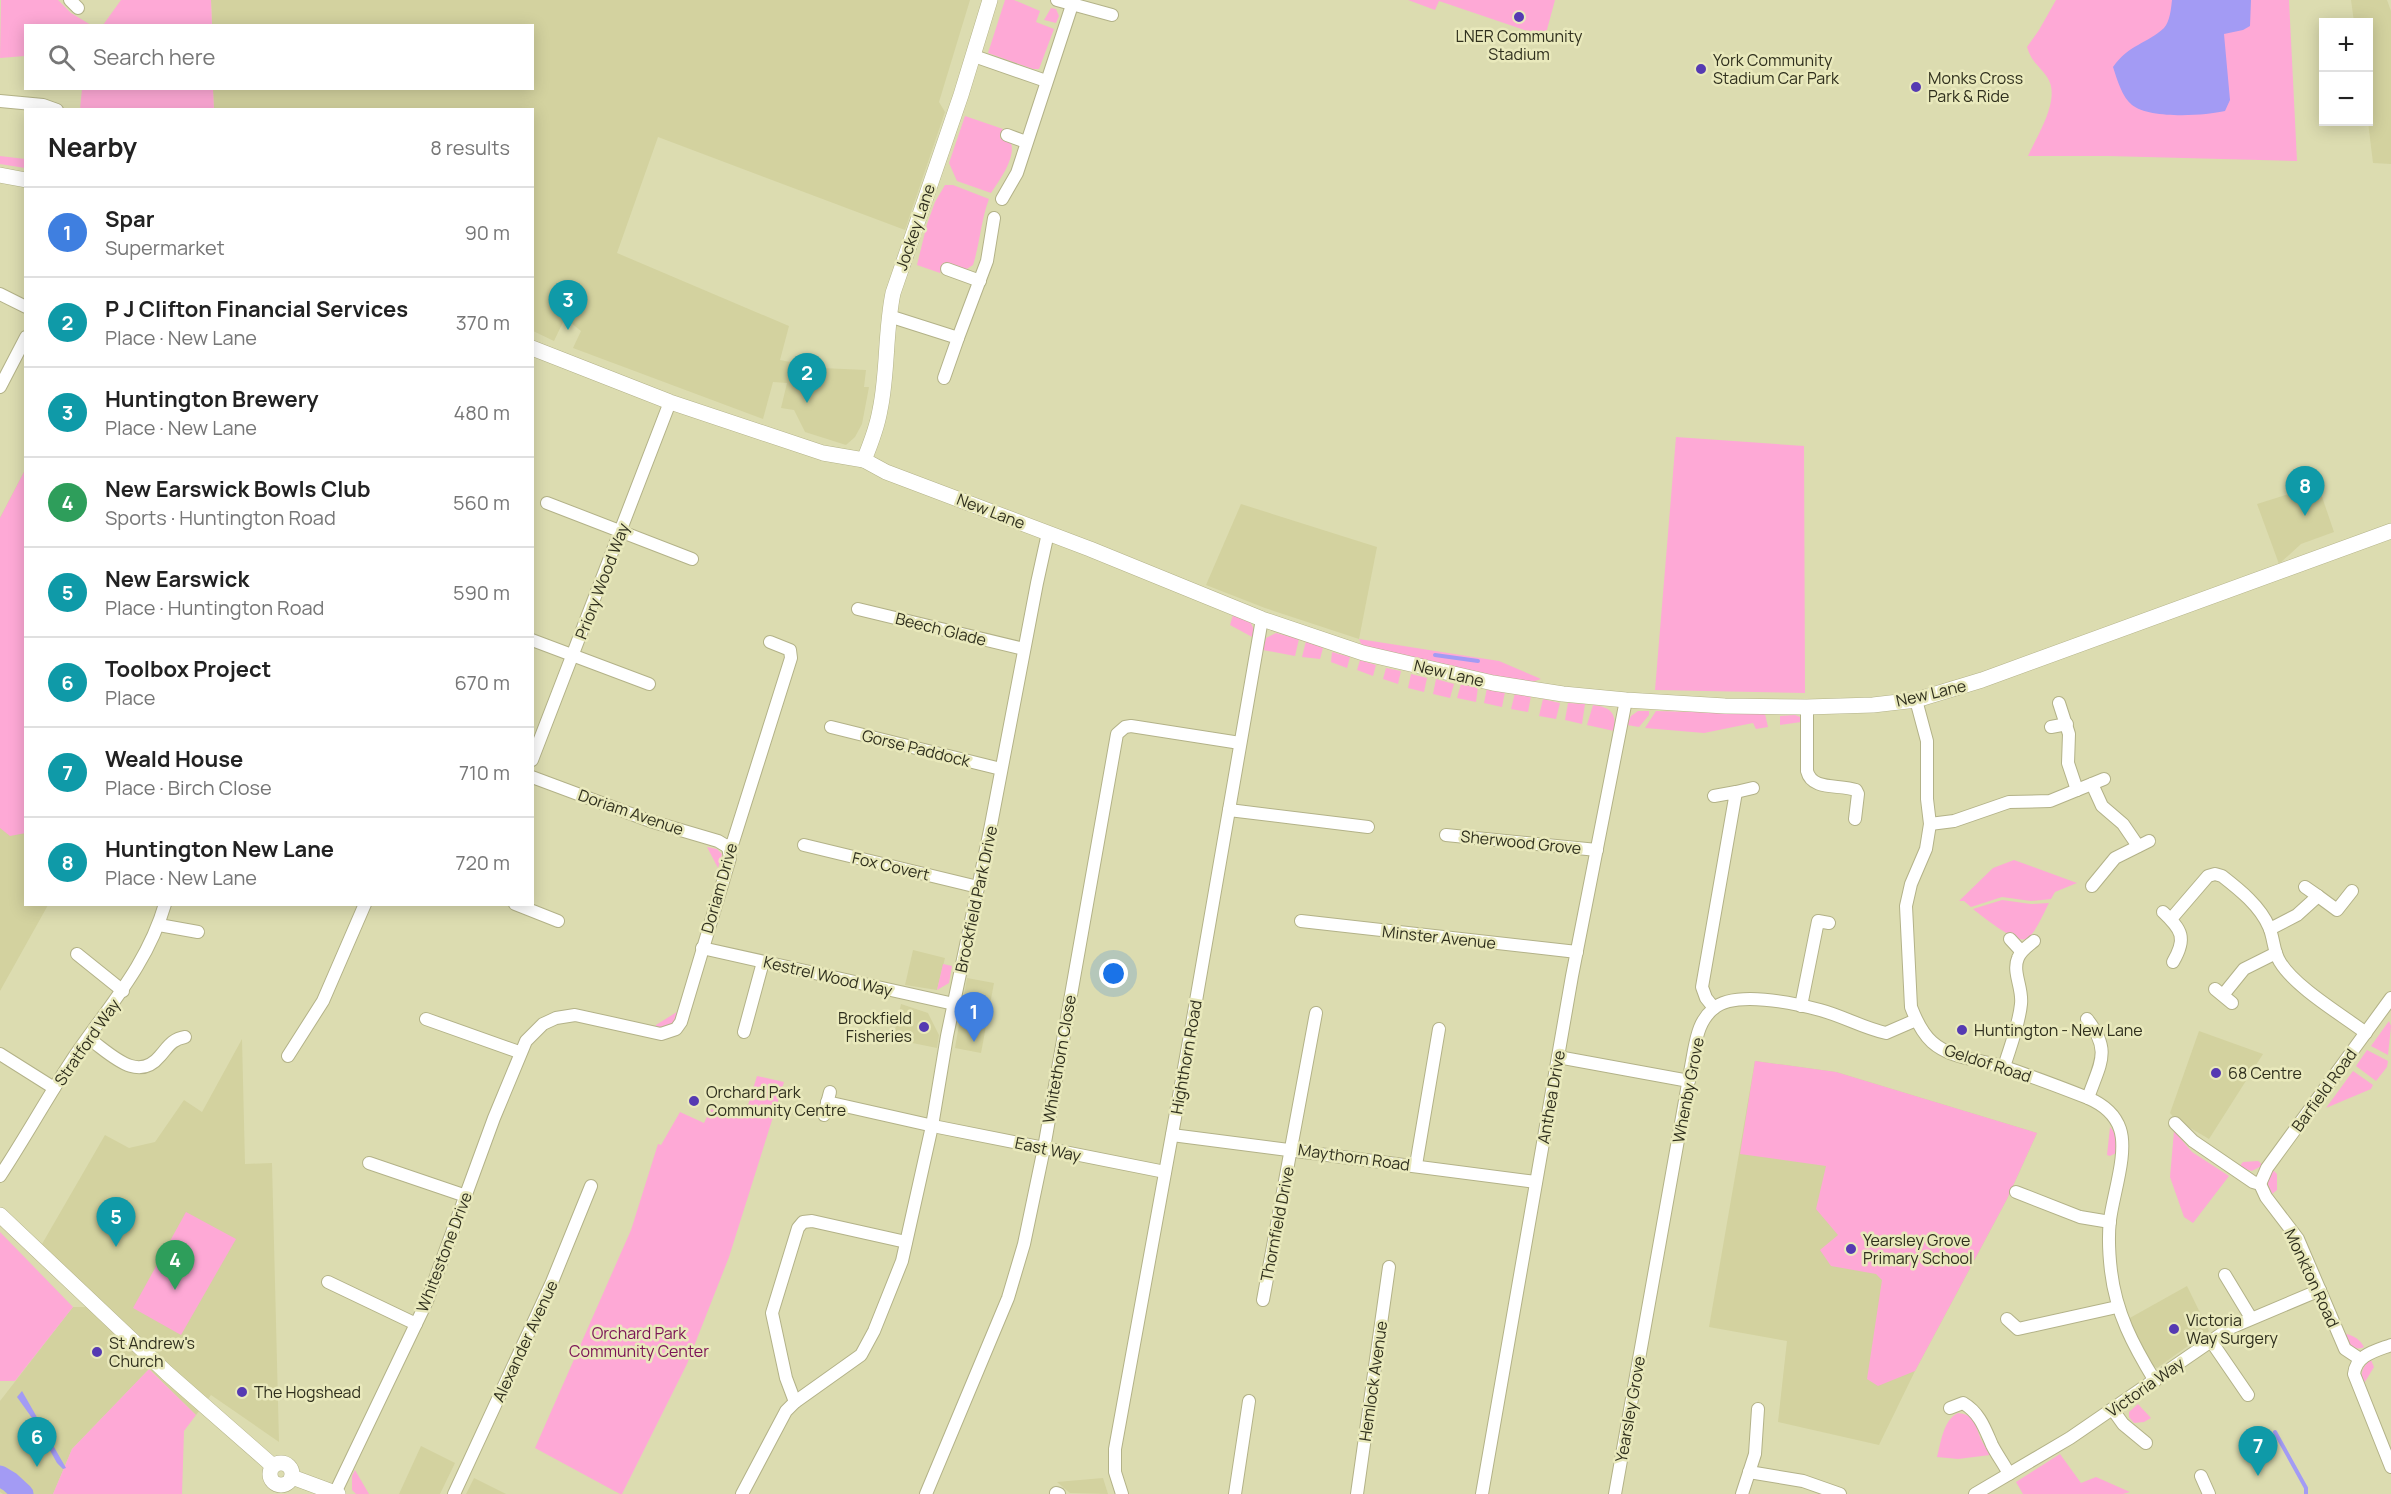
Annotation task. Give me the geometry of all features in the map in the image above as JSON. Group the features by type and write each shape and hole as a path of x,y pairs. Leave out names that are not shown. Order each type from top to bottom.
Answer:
{"street":[{"name":"Jockey Lane","path":"864,460 881,409 889,316 900,273 974,56 990,0"},
{"path":"1057,0 1112,15"},
{"path":"1002,200 1017,173 1072,5"},
{"path":"974,56 1046,81"},
{"path":"0,101 43,105 51,108"},
{"path":"1007,135 1026,141"},
{"path":"0,175 24,180"},
{"path":"944,378 980,281 990,248 994,218"},
{"path":"947,269 980,281"},
{"path":"0,294 24,306"},
{"path":"889,316 958,338"},
{"path":"0,387 24,341"},
{"name":"New Lane","path":"534,349 670,402 823,453 864,460 886,472 1048,533 1262,619 1363,653 1493,683 1563,694 1725,706 1873,705 1916,700 1982,680 2391,531"},
{"name":"Priory Wood Way","path":"534,755 670,402"},
{"path":"547,503 692,559"},
{"name":"Brockfield Park Drive","path":"742,1494 780,1419 795,1402 861,1354 885,1305 902,1261 932,1126 954,1004 1048,533"},
{"name":"Beech Glade","path":"858,609 1024,649"},
{"name":"Highthorn Road","path":"1122,1494 1115,1472 1115,1449 1262,619"},
{"path":"534,641 649,684"},
{"name":"Doriam Drive","path":"556,1018 575,1015 661,1034 676,1029 681,1022 730,858 728,847 733,842 791,658 790,650 770,642"},
{"name":"Anthea Drive","path":"1482,1494 1577,952 1626,700"},
{"name":"Geldof Road","path":"1916,700 1927,741 1927,800 1930,824 1926,849 1911,884 1906,906 1911,1007 1916,1020 1933,1043 1944,1050 1957,1056 2004,1067 2088,1098 2101,1104 2115,1119 2122,1140 2109,1222 2110,1269 2117,1307 2125,1329 2155,1381"},
{"path":"2059,703 2067,724 2068,763 2077,790"},
{"path":"1807,707 1807,771 1809,778 1813,783 1856,790 1858,794 1855,819"},
{"path":"2051,728 2067,724"},
{"name":"Whitethorn Close","path":"926,1494 1008,1298 1024,1244 1044,1148 1117,734 1125,727 1131,726 1240,743"},
{"name":"Gorse Paddock","path":"831,727 1002,769"},
{"name":"Doriam Avenue","path":"534,778 651,820 718,841 728,847"},
{"path":"1930,824 1954,821 2001,803 2050,801 2098,781 2102,806 2143,844 2115,858 2092,886"},
{"path":"1714,796 1753,788"},
{"path":"1736,792 1702,987 1713,1008 1738,999 1801,1006 1886,1033 1916,1020"},
{"path":"1229,810 1368,827"},
{"name":"Sherwood Grove","path":"1446,835 1597,850"},
{"name":"Fox Covert","path":"804,845 978,887"},
{"path":"2173,962 2182,943 2178,927 2167,915 2208,876 2215,874 2222,876 2258,908 2270,929 2279,962 2297,981 2366,1033"},
{"path":"2305,887 2337,910 2352,891"},
{"path":"2270,929 2297,915 2318,897"},
{"name":"Stratford Way","path":"0,1176 54,1088 140,964 159,925 164,906"},
{"path":"288,1056 323,1001 364,906"},
{"path":"520,906 558,921"},
{"path":"1801,1006 1822,919"},
{"name":"Minster Avenue","path":"1301,922 1577,952"},
{"path":"159,925 198,932"},
{"path":"2010,939 2022,951"},
{"path":"2004,1067 2021,1005 2022,992 2016,968 2022,951 2034,941"},
{"name":"Kestrel Wood Way","path":"702,948 954,1004"},
{"path":"2224,996 2244,969 2276,953"},
{"path":"77,954 123,991"},
{"path":"744,1032 763,962"},
{"name":"Barfield Road","path":"2260,1184 2268,1168 2391,998"},
{"name":"Whenby Grove","path":"1645,1323 1697,1036 1701,1024 1713,1008"},
{"name":"Thornfield Drive","path":"1262,1300 1316,1013"},
{"name":"Whitestone Drive","path":"337,1493 429,1295 519,1053 532,1033 556,1018"},
{"path":"426,1019 519,1053"},
{"path":"2087,1019 2098,1034 2103,1046 2102,1057 2088,1098"},
{"path":"1416,1166 1439,1029"},
{"path":"88,1038 121,1061 143,1070 154,1063 172,1042 185,1037"},
{"path":"0,1053 54,1088"},
{"path":"1558,1057 1689,1081"},
{"name":"East Way","path":"827,1103 1165,1172"},
{"name":"Monkton Road","path":"2175,1123 2193,1141 2253,1182 2260,1184 2266,1197 2298,1239 2345,1349 2360,1359"},
{"name":"Maythorn Road","path":"1172,1135 1536,1182"},
{"path":"369,1163 466,1196"},
{"name":"Alexander Avenue","path":"454,1494 552,1282 591,1186"},
{"path":"2016,1192 2080,1217 2109,1222"},
{"path":"0,1215 173,1378 273,1466"},
{"path":"795,1402 786,1378 772,1313 798,1228 803,1222 812,1221 906,1242"},
{"name":"Hemlock Avenue","path":"1357,1494 1389,1267"},
{"path":"2225,1275 2251,1318"},
{"path":"328,1282 416,1324"},
{"name":"Victoria Way","path":"1975,1494 2113,1410 2211,1341 2251,1318 2320,1290"},
{"path":"2007,1319 2018,1329 2117,1307"},
{"name":"Yearsley Grove","path":"1616,1494 1645,1323"},
{"path":"2211,1341 2248,1395"},
{"path":"2391,1345 2360,1359 2355,1366 2354,1374 2391,1467"},
{"path":"1235,1494 1249,1401"},
{"path":"1950,1408 1963,1403 1970,1407 1981,1420 2009,1474"},
{"path":"1742,1494 1756,1445 1758,1409"},
{"path":"2113,1410 2123,1424 2146,1443"},
{"path":"279,1463 289,1466 292,1477 285,1485 276,1489 270,1475 273,1466 279,1463"},
{"path":"1749,1472 1803,1481 1840,1494"},
{"path":"2201,1476 2209,1494"},
{"path":"292,1477 337,1493"}],"shaded area":[{"path":"211,0 970,0 939,102 945,112 905,230 658,137 617,253 789,326 780,360 822,368 866,370 864,387 869,387 862,424 855,437 846,445 805,432 794,410 781,408 787,383 773,382 763,419 573,348 581,331 565,318 554,341 534,331 534,108 214,108 213,90 534,90 534,24 212,24"},
{"path":"2172,0 2251,0 2250,26 2224,34 2230,100 2225,111 2191,115 2151,113 2132,105 2123,93 2113,67 2125,53 2164,28 2169,18"},
{"path":"2351,0 2387,0 2391,11 2391,164 2373,163 2368,126 2373,126 2373,18 2353,18"},
{"path":"24,472 24,906 47,906 0,991 0,518"},
{"path":"2318,485 2334,532 2301,544 2279,564 2257,504"},
{"path":"1241,504 1377,547 1359,639 1265,608 1206,585"},
{"path":"913,950 945,958 937,990 905,985"},
{"path":"967,978 994,983 981,1053 955,1048"},
{"path":"901,1004 928,1013 939,1035 937,1048 893,1039"},
{"path":"2199,1031 2263,1054 2209,1139 2175,1119 2170,1113"},
{"path":"242,1039 245,1164 272,1163 279,1442 211,1395 196,1415 149,1369 72,1449 53,1494 3,1494 0,1492 0,1401 73,1307 108,1307 42,1244 105,1135 129,1148 155,1142 184,1100 202,1112"},
{"name":"Yearsley Grove Primary School","path":"1755,1061 1836,1072 2037,1133 2007,1199 1915,1371 1879,1445 1778,1422 1787,1341 1709,1327"},
{"path":"2187,1286 2209,1331 2157,1368 2148,1363 2128,1319"},
{"path":"22,1391 66,1468 63,1469 57,1463 32,1418 17,1397"},
{"path":"421,1446 455,1463 440,1494 399,1494"},
{"path":"474,1478 506,1494 466,1494"},
{"path":"1103,1478 1108,1494 1070,1493 1057,1482"}],"green space":[{"path":"1,0 58,0 71,13 89,24 24,24 24,56 0,58"},
{"path":"121,0 211,0 212,24 104,24"},
{"path":"1005,0 1014,0 1040,11 1036,22 1054,29 1039,69 988,53"},
{"name":"LNER Community Stadium","path":"1408,0 1555,0 1545,37 1439,1 1435,10"},
{"path":"2056,0 2289,0 2297,161 2028,156 2042,128 2052,95 2047,77 2033,60 2027,47"},
{"path":"1051,8 1056,9 1059,16 1056,23 1044,20"},
{"path":"82,90 213,90 214,108 80,108"},
{"path":"965,116 1003,129 1000,138 1011,143 1009,162 991,193 957,181 949,163"},
{"path":"0,156 24,159 24,168 0,164"},
{"path":"945,185 953,185 989,199 973,265 965,270 943,263 940,273 917,265 927,224 935,202"},
{"path":"1676,437 1804,446 1805,693 1655,690"},
{"path":"24,472 24,833 10,836 0,828 0,518"},
{"path":"1233,615 1250,621 1255,632 1254,638 1230,625"},
{"path":"1276,633 1299,639 1295,656 1263,650 1266,638"},
{"path":"1359,639 1499,661 1541,679 1529,683 1437,665 1362,646"},
{"path":"1306,641 1323,648 1320,659 1302,657"},
{"path":"1332,652 1350,657 1347,668 1331,662"},
{"path":"1360,660 1376,665 1373,676 1357,670"},
{"path":"1386,668 1401,671 1398,684 1383,679"},
{"path":"1411,674 1427,678 1424,692 1408,688"},
{"path":"1436,679 1454,684 1450,698 1433,694"},
{"path":"1461,684 1478,687 1476,702 1457,698"},
{"path":"1487,688 1505,692 1502,707 1484,703"},
{"path":"1515,693 1531,696 1528,712 1511,709"},
{"path":"1543,699 1560,703 1556,719 1539,716"},
{"path":"1568,703 1585,704 1582,724 1565,720"},
{"path":"1593,705 1604,707 1611,712 1615,725 1614,731 1587,725"},
{"path":"1638,711 1649,711 1649,715 1639,727 1627,725 1631,716"},
{"path":"1656,711 1765,714 1768,727 1756,729 1753,723 1704,733 1645,728"},
{"path":"1780,716 1800,717 1801,722 1780,725"},
{"path":"707,847 717,849 722,854 718,868"},
{"path":"2014,860 2077,883 2055,892 2051,899 2031,901 2002,897 1971,907 1964,901 1959,901 1993,868"},
{"path":"2002,900 2031,904 2049,903 2032,934 2026,939 2021,939 1999,928 1973,909"},
{"path":"943,964 952,966 949,983 937,990"},
{"path":"680,1010 672,1024 656,1027 656,1025"},
{"path":"2389,1021 2391,1026 2388,1055 2371,1046"},
{"path":"2367,1050 2388,1061 2387,1067 2376,1081 2356,1066"},
{"path":"1755,1061 1836,1072 2037,1133 2007,1199 1915,1371 1878,1386 1867,1379 1882,1280 1876,1274 1831,1266 1820,1250 1838,1235 1816,1209 1826,1166 1740,1154"},
{"path":"2353,1071 2373,1085 2371,1089 2326,1108"},
{"name":"Orchard Park Community Center","path":"757,1076 784,1082 729,1257 687,1364 620,1494 535,1448 631,1230 658,1144 661,1145 680,1112 704,1123 711,1109 744,1118"},
{"path":"2110,1127 2115,1136 2116,1153 2110,1156 2107,1155"},
{"path":"2174,1131 2192,1152 2229,1176 2193,1223 2184,1217 2170,1177"},
{"path":"2258,1161 2263,1165 2252,1171 2239,1167 2243,1162"},
{"path":"2273,1170 2277,1174 2277,1190 2272,1194 2267,1182"},
{"path":"186,1212 236,1239 181,1335 133,1308"},
{"path":"0,1232 73,1307 15,1381 0,1381"},
{"path":"2343,1334 2355,1338 2364,1347 2354,1347"},
{"path":"2371,1360 2374,1367 2363,1385 2362,1371"},
{"path":"149,1369 196,1415 184,1431 182,1494 53,1494 72,1449"},
{"path":"2138,1404 2151,1418 2144,1422 2134,1423 2129,1417 2129,1412"},
{"path":"1958,1413 1973,1420 1990,1455 1958,1459 1937,1457 1946,1426"},
{"path":"2060,1454 2081,1483 2096,1477 2130,1492 2123,1494 2023,1494 2016,1482"},
{"path":"355,1470 369,1494 356,1494 352,1490 352,1476"}],"waterway":[{"path":"1435,655 1478,661"},
{"path":"2275,1432 2306,1488 2306,1494"},
{"path":"0,1476 23,1494"}],"place":[{"name":"LNER Community Stadium","path":"1519,17"},
{"name":"York Community Stadium Car Park","path":"1701,69"},
{"name":"Monks Cross Park & Ride","path":"1916,87"},
{"name":"Huntington Brewery","path":"568,330"},
{"name":"P J Clifton Financial Services","path":"807,403"},
{"name":"Huntington New Lane","path":"2305,516"},
{"name":"Brockfield Fisheries","path":"924,1027"},
{"name":"Huntington - New Lane","path":"1962,1030"},
{"name":"Spar","path":"974,1042"},
{"name":"68 Centre","path":"2216,1073"},
{"name":"Orchard Park Community Centre","path":"694,1101"},
{"name":"New Earswick","path":"116,1247"},
{"name":"Yearsley Grove Primary School","path":"1851,1249"},
{"name":"New Earswick Bowls Club","path":"175,1290"},
{"name":"Victoria Way Surgery","path":"2174,1329"},
{"name":"St Andrew's Church","path":"97,1352"},
{"name":"The Hogshead","path":"242,1392"},
{"name":"Toolbox Project","path":"37,1467"},
{"name":"Weald House","path":"2258,1476"}]}
